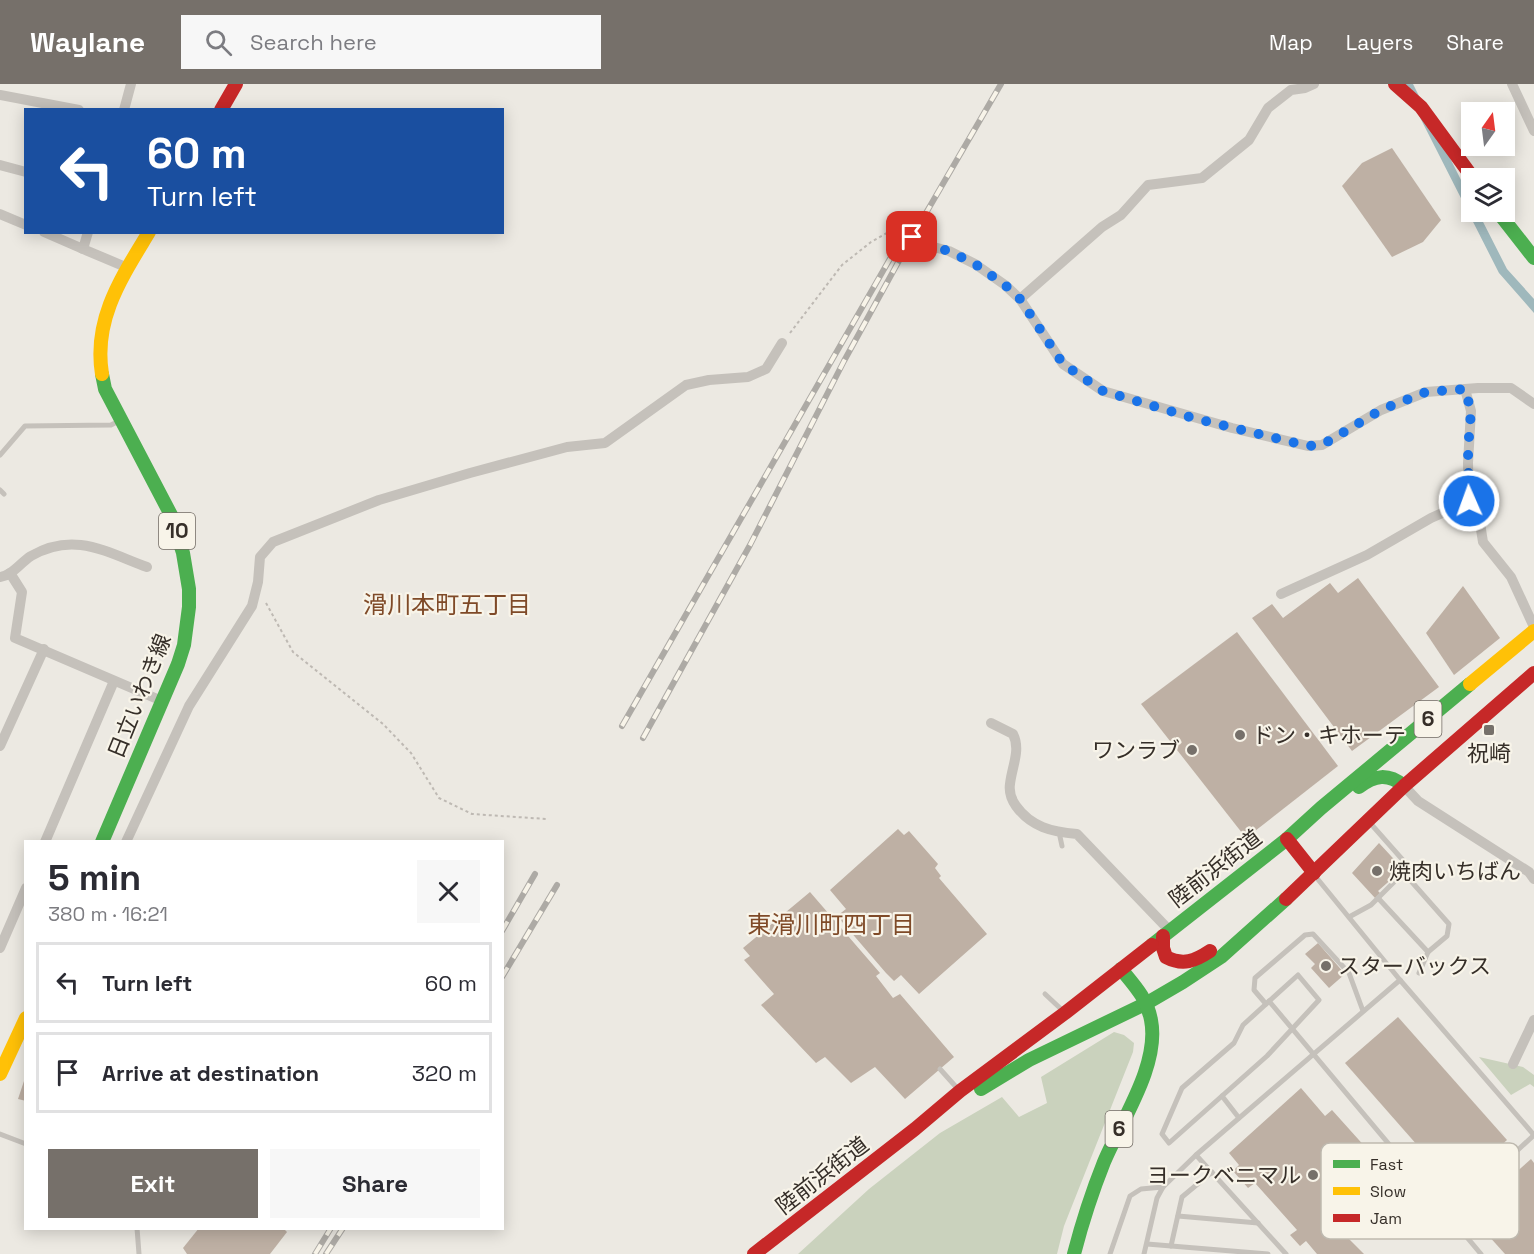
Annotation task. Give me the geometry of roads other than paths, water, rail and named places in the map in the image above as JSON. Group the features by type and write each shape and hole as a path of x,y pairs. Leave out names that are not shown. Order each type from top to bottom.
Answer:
{"main road":[{"path":"222,108 236,84"},
{"path":"1395,84 1421,107 1466,168"},
{"path":"1506,222 1534,258"},
{"name":"日立いわき線","path":"103,840 178,664 190,610 184,554 171,515 105,389 100,367 98,346 105,312 148,234"},
{"name":"陸前浜街道","path":"754,1254 1287,838 1534,629"},
{"name":"陸前浜街道","path":"915,1130 1029,1060 1147,1003 1221,957 1252,931 1404,786 1534,673"},
{"path":"1321,808 1335,805 1376,776 1391,777 1404,786"},
{"path":"1287,838 1314,873"},
{"path":"1167,933 1162,948 1166,957 1177,964 1188,963 1229,938 1252,931"},
{"path":"1121,969 1147,1003"},
{"name":"6","path":"1074,1254 1082,1222 1104,1161 1146,1068 1151,1035 1147,1003"},
{"path":"0,1074 6,1046 24,1021"}],"street":[{"path":"125,108 131,84"},
{"path":"1020,299 1102,227 1121,215 1148,185 1202,178 1249,140 1268,108 1291,90 1314,84"},
{"path":"1512,84 1534,130"},
{"path":"0,95 68,108"},
{"path":"0,165 24,171"},
{"path":"2,219 24,224"},
{"path":"49,234 128,268"},
{"path":"83,249 87,234"},
{"path":"922,244 949,251 975,264 1005,285 1020,299 1063,364 1103,391 1232,428 1308,446 1322,445 1381,410 1426,392 1511,388 1534,404"},
{"path":"127,840 189,706 252,606 257,587 260,557 273,542 379,500 556,450 605,443 686,385 709,380 748,377 766,369 782,343"},
{"path":"1465,389 1471,411 1468,463 1469,501"},
{"path":"1281,594 1367,555 1431,518 1476,498 1483,542 1511,577 1534,629"},
{"path":"147,567 83,543 58,544 30,556 5,575 22,592 15,638 162,701"},
{"path":"0,745 44,649"},
{"path":"46,840 114,681"},
{"path":"991,723 1013,734 1018,744 1009,787 1012,800 1024,816 1039,827 1077,834 1167,933"},
{"path":"1404,786 1418,801 1529,872 1534,879"},
{"path":"0,948 24,893"},
{"path":"1513,1064 1534,1020"}],"lane":[{"path":"0,455 25,426 111,425 121,420"},
{"path":"1349,917 1371,905 1409,867 1368,821"},
{"path":"1059,832 1062,846"},
{"path":"1403,872 1449,924 1447,936 1428,951 1419,973"},
{"path":"1314,873 1400,980 1534,1135 1519,1149"},
{"path":"1378,898 1428,951"},
{"path":"1363,1011 1349,973 1313,934 1305,935 1255,978 1254,990 1292,1029 1387,1143"},
{"path":"1298,975 1319,1000 1292,1029 1267,1056 1169,1143 1162,1134 1182,1088 1234,1043 1243,1025 1298,975"},
{"path":"1144,1254 1157,1198 1163,1187 1196,1155 1400,980"},
{"path":"1045,993 1065,1013"},
{"path":"940,1069 960,1091"},
{"path":"1222,1096 1239,1118"},
{"path":"0,1134 24,1143"},
{"path":"1196,1155 1286,1254"},
{"path":"1171,1246 1182,1197 1212,1172"},
{"path":"1110,1254 1130,1196 1141,1189 1163,1187"},
{"path":"1178,1216 1258,1223"},
{"path":"137,1230 139,1254"},
{"path":"1468,1239 1481,1254"},
{"path":"1147,1244 1268,1254"}],"water":[{"path":"1403,84 1413,84 1461,180 1461,198"},
{"path":"1473,222 1483,222 1507,269 1534,299 1534,313 1499,273"}],"railway":[{"path":"643,738 750,545 844,361 912,237 1001,84"},
{"path":"622,726 891,257"},
{"path":"504,928 535,874"},
{"path":"504,974 557,885"},
{"path":"315,1254 330,1230"},
{"path":"326,1254 342,1230"}],"place":[{"name":"祝崎","path":"1489,730"},
{"name":"ドン・キホーテ","path":"1240,735"},
{"name":"ワンラブ","path":"1192,750"},
{"name":"焼肉いちばん","path":"1377,871"},
{"name":"スターバックス","path":"1326,966"},
{"name":"ヨークベニマル","path":"1313,1175"}],"district":[{"name":"滑川本町五丁目","path":"447,605"},
{"name":"東滑川町四丁目","path":"831,925"}]}
